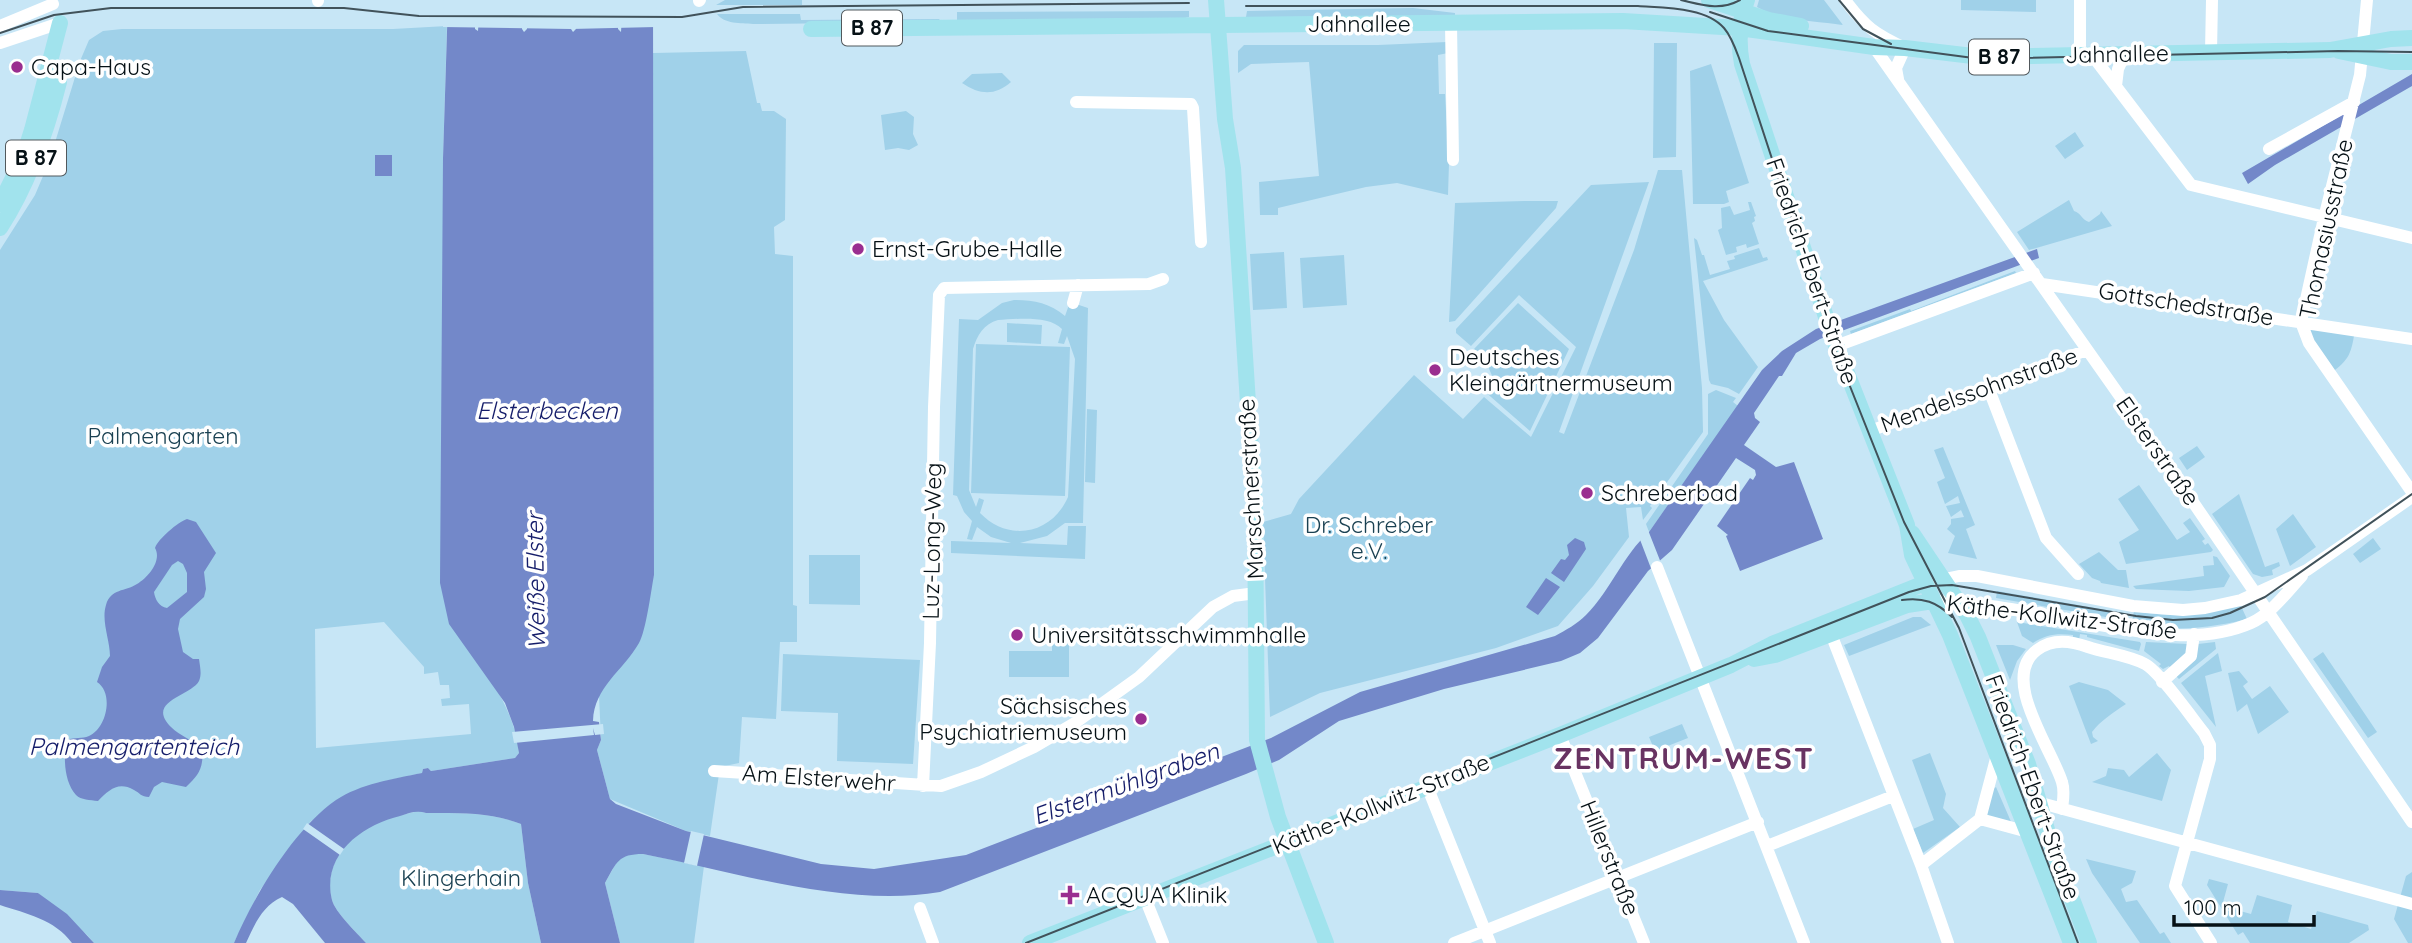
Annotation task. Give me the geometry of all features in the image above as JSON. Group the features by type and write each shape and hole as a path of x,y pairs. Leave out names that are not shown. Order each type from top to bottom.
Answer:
{"main road":[{"name":"Jahnallee","path":"1709,0 1745,6 1786,24 1859,34 1905,48"},
{"name":"Friedrich-Ebert-Straße","path":"1745,6 1740,28 1742,64 1832,335 1907,525 1978,637 2028,764 2052,848 2090,943"},
{"name":"Jahnallee","path":"811,30 1217,12 1451,23 1623,21 1740,28 1874,47 1981,57 2363,50"},
{"name":"Marschnerstraße","path":"1217,12 1225,119 1233,168 1255,513 1257,740 1278,817 1326,943"},
{"name":"B 87","path":"0,204 23,158 61,23"},
{"name":"B 87","path":"2363,50 2391,38 2412,38"},
{"name":"B 87","path":"2363,50 2391,62 2412,62"},
{"name":"B 87","path":"0,228 23,189 35,160 59,82"},
{"name":"Friedrich-Ebert-Straße","path":"1907,525 1912,555 1950,635 2071,943"},
{"name":"Käthe-Kollwitz-Straße","path":"1030,943 1560,735 1731,665 1772,644 1924,583"},
{"name":"Käthe-Kollwitz-Straße","path":"1731,665 1775,655 1907,606 1933,601"}],"street":[{"path":"1845,0 1864,25 1905,48 1896,68 1899,82"},
{"path":"2080,0 2086,55 2116,86 2191,185 2412,238"},
{"path":"2211,52 2212,0"},
{"name":"Thomasiusstraße","path":"2367,0 2363,50 2353,104 2301,322 2309,344 2412,495"},
{"path":"0,26 53,4"},
{"path":"0,43 61,23"},
{"path":"1451,23 1453,160"},
{"name":"Elsterstraße","path":"1874,47 2031,268 2412,822"},
{"path":"2116,86 2118,69 2125,54"},
{"path":"1076,102 1191,104 1201,242"},
{"name":"Thomasiusstraße","path":"2269,149 2353,104"},
{"path":"1832,335 2031,268"},
{"name":"Gottschedstraße","path":"2031,268 2301,322 2412,339"},
{"path":"1073,303 1078,285 1149,284 1163,279"},
{"name":"Luz-Long-Weg","path":"923,786 930,643 939,295 944,288 1078,285"},
{"name":"Mendelssohnstraße","path":"1870,431 2087,349"},
{"path":"1988,387 2046,538 2078,574"},
{"name":"Käthe-Kollwitz-Straße","path":"1924,583 1959,576 1977,576 2117,604 2157,609 2225,605 2307,570 2412,495"},
{"path":"1657,567 1804,943"},
{"name":"Käthe-Kollwitz-Straße","path":"1933,601 1958,602 2126,630 2194,634 2252,622 2269,611 2307,570"},
{"name":"Am Elsterwehr","path":"714,771 941,786 981,772 1075,723 1139,677 1213,607 1233,596 1256,593"},
{"path":"1831,634 1921,865 1948,943"},
{"name":"Käthe-Kollwitz-Straße","path":"2022,685 2024,667 2030,657 2042,647 2059,642 2082,645 2139,661 2148,666 2162,682 2191,656 2194,634"},
{"path":"2162,682 2204,733 2210,746 2210,759 2175,886 2211,943"},
{"name":"Friedrich-Ebert-Straße","path":"2022,685 2063,786 2062,809"},
{"name":"Hillerstraße","path":"1560,735 1644,943"},
{"path":"1921,865 1980,819 1997,755"},
{"path":"1427,786 1488,937"},
{"path":"1767,846 1893,796"},
{"path":"2041,803 2412,904"},
{"path":"1980,819 2028,832"},
{"path":"1454,943 1488,937 1619,877 1758,822"},
{"path":"1145,898 1163,943"},
{"path":"920,908 933,943"}],"green space":[{"path":"725,0 802,0 802,5 716,5"},
{"path":"1759,0 1824,0 1843,25 1799,20 1766,12 1757,7"},
{"path":"1961,0 2036,0 2036,12 1961,10"},
{"path":"1413,8 1455,13 1455,16 1246,17 1247,11"},
{"path":"1189,11 1189,17 1185,18 957,22 957,12"},
{"path":"717,14 800,14 801,20 939,19 941,22 753,24 728,21"},
{"name":"Palmengarten","path":"447,26 443,158 494,684 507,709 519,753 515,758 431,771 428,768 423,769 422,773 377,783 311,821 260,890 234,943 94,943 38,893 0,890 0,250 35,195 49,162 89,40 103,31 393,29","holes":["384,622 424,667 424,674 438,672 440,685 449,685 450,698 441,699 442,706 469,704 471,734 316,748 315,629"]},
{"path":"1447,42 1448,53 1438,55 1439,94 1445,94 1448,195 1397,183 1366,187 1278,208 1278,215 1260,215 1259,182 1319,176 1309,62 1251,64 1238,73 1238,51 1244,45"},
{"path":"1654,43 1677,43 1676,157 1653,158"},
{"path":"746,51 757,103 760,103 762,111 774,111 786,119 785,220 774,227 775,254 793,256 793,605 797,606 797,642 780,642 776,719 742,717 739,763 720,767 710,836 686,831 610,799 597,750 601,740 599,695 654,575 653,53"},
{"path":"1711,64 1749,183 1726,191 1729,202 1724,204 1693,204 1690,71"},
{"path":"1002,73 1011,82 993,92 981,92 962,83 972,74"},
{"path":"906,111 914,117 913,134 918,145 909,150 885,150 881,115"},
{"path":"2075,132 2084,146 2065,159 2055,146"},
{"name":"Dr. Schreber e.V.","path":"1658,170 1682,170 1702,388 1703,432 1650,506 1652,508 1643,520 1641,507 1626,508 1629,537 1593,586 1558,626 1496,648 1320,693 1270,717 1263,522 1291,514 1299,499 1414,375 1463,419 1484,397 1531,437 1576,347 1519,295 1471,346 1456,333 1456,329 1591,185 1649,182 1559,432 1564,434 1634,250"},
{"path":"2069,200 2074,211 2087,221 2101,211 2112,226 2029,250 2017,232"},
{"path":"1558,201 1556,208 1455,321 1449,322 1455,203"},
{"path":"1748,202 1751,202 1756,216 1752,223 1759,244 1747,248 1746,244 1736,247 1737,252 1726,255 1718,230 1722,228 1721,208 1730,206 1734,215 1750,210"},
{"path":"1694,238 1704,255 1710,275 1730,269 1727,261 1735,259 1734,256 1759,248 1763,258 1767,257 1768,260 1703,281 1724,320 1758,367 1739,394 1711,384 1709,380"},
{"path":"1284,252 1287,308 1253,310 1250,254"},
{"path":"1344,255 1347,305 1303,308 1300,258"},
{"path":"2015,271 2016,273 1851,334 1850,331"},
{"path":"1014,300 1035,302 1047,305 1065,316 1070,302 1088,308 1083,523 1065,523 1047,536 1020,543 1067,545 1068,526 1086,526 1085,559 951,553 951,541 1011,543 991,537 977,527 972,540 967,539 972,521 964,512 957,496 953,495 959,319 978,320 1002,303","holes":["998,320 1041,320 1056,325 1062,329 1058,343 1064,344 1067,336 1075,359 1068,497 1052,519 1029,530 1016,531 991,522 980,513 984,500 979,498 976,507 969,490 973,349 985,327"]},
{"path":"1518,303 1569,349 1530,431 1483,390 1493,378 1484,357 1474,349"},
{"path":"2301,322 2355,330 2348,355 2330,374"},
{"path":"1007,323 1042,325 1041,344 1007,342"},
{"path":"976,344 1070,347 1065,496 971,493"},
{"path":"1716,390 1736,398 1733,402 1738,406 1649,532 1646,524 1708,434 1708,394"},
{"path":"1087,409 1097,410 1095,483 1085,482"},
{"path":"2197,446 2205,457 2187,470 2179,458"},
{"path":"1943,447 1975,525 1966,529 1977,559 1948,553 1955,536 1947,529 1951,519 1964,517 1961,510 1951,517 1946,506 1960,503 1958,496 1945,504 1937,482 1945,478 1934,450"},
{"path":"2139,485 2177,540 2190,532 2183,523 2190,518 2205,539 2202,541 2205,545 2208,543 2213,550 2126,564 2119,542 2139,530 2118,499"},
{"path":"2239,494 2265,567 2279,562 2280,566 2272,570 2273,575 2262,577 2253,574 2212,514"},
{"path":"2293,514 2316,547 2290,566 2276,529"},
{"path":"2373,538 2381,549 2360,563 2353,554"},
{"path":"2099,552 2118,570 2126,570 2129,588 2101,583 2079,564"},
{"path":"809,555 860,555 860,605 809,604"},
{"path":"2213,556 2217,557 2230,576 2224,587 2189,591 2136,589 2133,586 2204,576 2203,566 2214,565"},
{"path":"1997,591 2124,613 2123,620 1996,598"},
{"path":"2240,604 2247,619 2221,624 2157,629 2144,628 2144,624 2132,622 2134,611 2188,615"},
{"path":"1913,617 1921,617 1931,625 1849,656 1844,645"},
{"path":"2017,622 2141,644 2139,651 2080,634 2079,641 2073,640 2073,635 2057,634 2033,643 2022,636"},
{"path":"1052,634 1069,635 1069,677 1009,677 1009,651 1052,651"},
{"path":"2146,642 2187,644 2188,652 2171,669 2169,666 2163,669 2159,666 2161,664 2144,651"},
{"path":"2215,642 2216,649 2179,679 2176,676 2198,644"},
{"path":"1996,645 2013,645 2026,649 2017,661 2010,680"},
{"path":"2323,652 2377,732 2368,738 2313,659"},
{"path":"2218,653 2222,671 2205,676 2216,727 2181,683"},
{"path":"783,654 920,660 913,764 837,761 838,713 781,711"},
{"path":"2239,671 2248,682 2243,686 2252,699 2270,686 2289,712 2258,734 2247,704 2237,712 2228,673"},
{"path":"2079,682 2108,690 2126,704 2095,728 2093,737 2098,741 2091,744 2069,686"},
{"path":"1682,724 1688,738 1655,751 1649,737"},
{"path":"1930,753 1946,794 1943,808 1960,827 1923,853 1913,829 1934,820 1912,760"},
{"path":"2157,753 2171,770 2162,801 2092,782 2106,776 2108,768 2124,770 2129,777"},
{"path":"1996,787 2012,824 1987,814 1993,789"},
{"name":"Klingerhain","path":"419,811 486,815 521,824 528,883 541,943 366,943 352,928 334,905 330,887 331,874 341,851 349,841 370,825"},
{"path":"630,854 704,866 694,943 620,943 605,883 619,858"},
{"path":"2086,859 2136,871 2132,883 2121,889 2126,902 2137,900 2160,934 2164,932 2171,943 2140,943 2092,873"},
{"path":"2412,872 2412,943 2408,943 2394,919 2406,876"},
{"path":"2209,879 2228,884 2222,906 2251,914 2257,895 2292,905 2288,922 2311,929 2317,911 2368,925 2369,930 2349,943 2250,943 2243,932 2238,935 2207,885"}],"water":[{"name":"Elsterbecken","path":"448,0 475,0 475,29 478,31 480,0 522,0 524,32 527,29 527,0 571,0 573,32 576,29 576,0 618,0 618,29 621,32 623,0 653,0 654,575 642,637 598,698 593,721 599,722 601,740 597,750 610,799 616,804 686,831 821,864 874,869 966,855 1271,738 1360,692 1555,636 1579,621 1603,595 1762,370 1782,351 1816,329 2037,249 2039,258 1820,339 1796,353 1754,413 1760,422 1744,445 1776,467 1794,462 1823,539 1740,571 1726,536 1728,535 1717,526 1750,478 1753,480 1756,475 1755,470 1736,458 1672,550 1648,571 1598,638 1580,653 1561,661 1444,689 1339,721 1279,760 940,892 904,896 829,892 635,854 619,861 605,883 620,943 541,943 528,883 521,824 486,815 416,812 386,820 359,835 348,844 333,869 330,884 334,905 366,943 325,943 293,904 282,897 264,910 246,943 234,943 252,905 290,846 320,813 345,794 388,780 422,773 423,769 428,768 431,771 515,758 519,753 514,727 505,703 449,624 440,583 443,158"},
{"path":"2412,74 2412,86 2275,165 2248,184 2242,173"},
{"path":"375,155 392,155 392,176 375,176"},
{"name":"Palmengartenteich","path":"187,519 196,522 216,553 204,572 204,597 180,619 178,629 183,652 193,659 199,659 199,681 166,705 163,711 164,718 171,727 202,749 200,770 186,787 162,782 154,787 149,797 123,786 110,790 98,801 80,798 72,790 67,776 66,746 67,740 86,737 95,732 104,718 107,702 102,687 97,682 102,667 110,656 106,605 115,593 132,587 146,577 156,563 157,544","holes":["178,561 183,564 187,573 187,592 167,608 164,607 158,602 154,592 172,565"]},
{"path":"1575,538 1584,542 1586,549 1564,582 1551,573 1561,559 1565,560 1569,555 1567,545"},
{"path":"1546,578 1560,587 1538,615 1526,607"},
{"path":"0,890 38,893 67,914 94,943 72,943 48,923 0,905"}],"pier":[{"path":"444,0 657,0 656,27 443,27"},
{"path":"1648,530 1661,563 1652,571 1639,537"},
{"path":"603,724 604,734 595,735 593,728 594,735 514,743 512,732"},
{"path":"307,823 344,849 340,855 303,829"},
{"path":"691,831 704,834 697,866 684,863"}],"tram line":[{"path":"1681,0 1718,6 1740,0"},
{"path":"1839,0 1863,29 1891,44"},
{"path":"0,33 54,15 111,8 344,8 419,16 682,17 743,7 1189,3"},
{"path":"1246,6 1638,6 1696,12 1716,21 1724,28 1739,58 1830,336 1904,522 1959,628 2078,943"},
{"path":"1710,12 1768,31 1981,59 2338,51 2412,52"},
{"path":"1026,943 1909,592 1931,586 1952,585 2136,616 2173,620 2212,618 2265,597 2412,494"},
{"path":"1902,600 1917,599 1929,602 1952,617"}],"place":[{"name":"Capa-Haus","path":"17,67"},
{"name":"Ernst-Grube-Halle","path":"858,249"},
{"name":"Deutsches Kleingärtnermuseum","path":"1435,370"},
{"name":"Schreberbad","path":"1587,493"},
{"name":"Universitätsschwimmhalle","path":"1017,635"},
{"name":"Sächsisches Psychiatriemuseum","path":"1141,719"},
{"name":"ACQUA Klinik","path":"1070,895"}],"district":[{"name":"ZENTRUM-WEST","path":"1684,759"}],"water label":[{"name":"Weiße Elster","path":"536,581"},
{"name":"Elstermühlgraben","path":"1126,784"}]}
